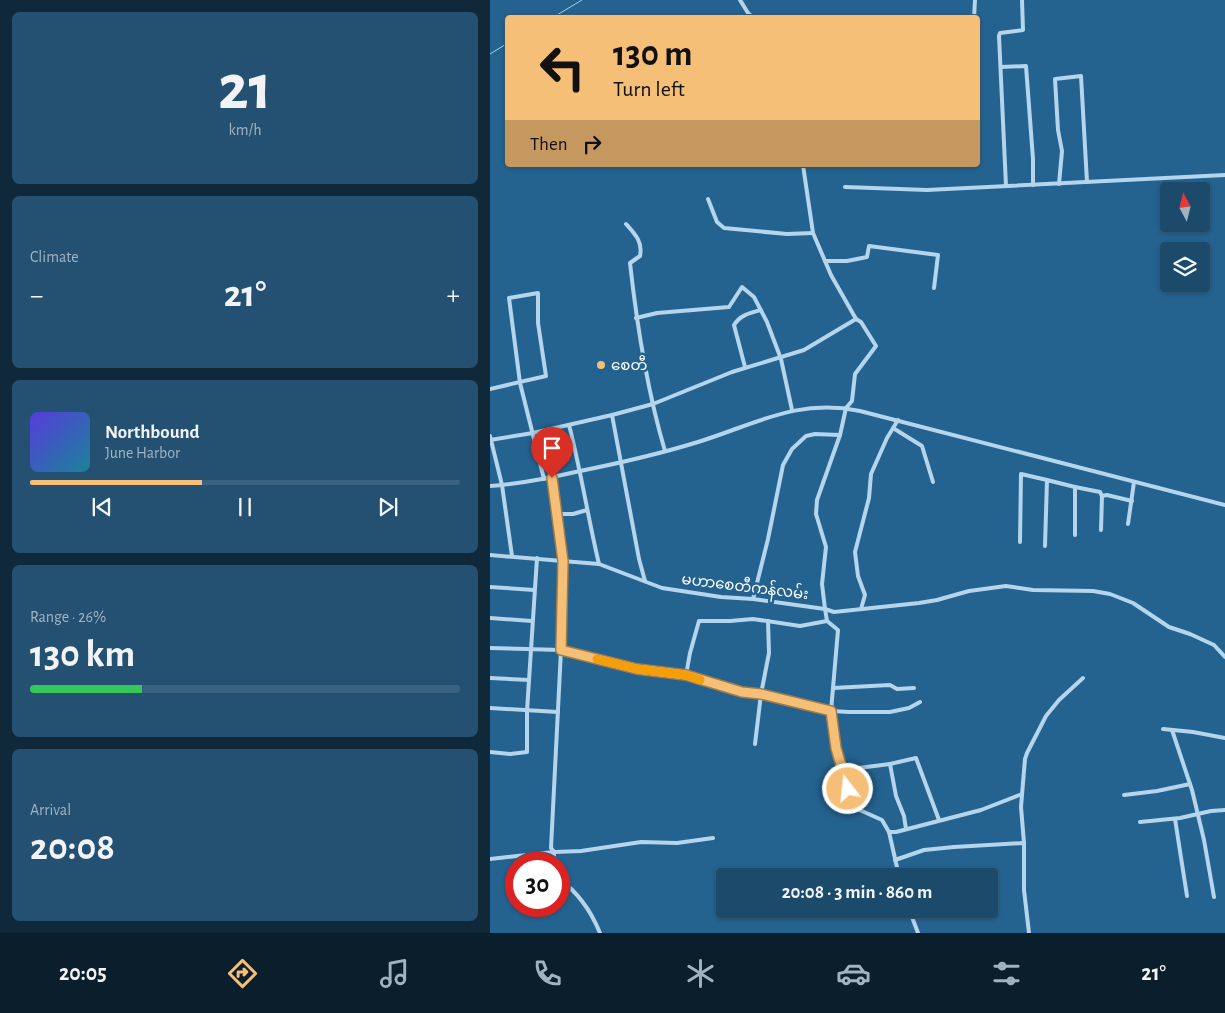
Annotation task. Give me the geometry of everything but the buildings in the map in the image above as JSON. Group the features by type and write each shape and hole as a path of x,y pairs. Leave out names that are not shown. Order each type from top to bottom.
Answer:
{"street":[{"path":"740,0 750,15"},
{"path":"974,15 975,0"},
{"path":"1006,186 999,36 1000,33 1023,30 1022,0"},
{"path":"1001,67 1026,66 1033,159 1033,185"},
{"path":"1059,184 1062,151 1058,130 1055,79 1082,76 1087,182"},
{"path":"803,167 813,233 831,275 856,319 861,322 876,346 854,374 852,401 846,408 840,436 817,500 816,514 826,547 822,584 825,609 834,612 937,600 969,591 1006,586 1033,590 1093,591 1110,594 1134,604 1169,626 1214,645 1225,657"},
{"path":"845,187 927,190 1225,174"},
{"path":"708,199 717,222 724,228 787,234 813,233"},
{"path":"626,224 638,238 642,249 640,256 630,263 636,318 653,404 665,451"},
{"path":"825,261 846,261 867,256 869,246 938,255 934,288"},
{"path":"636,318 657,313 729,307 742,287 754,296 761,310 780,357 792,410"},
{"path":"490,389 520,383 546,376 538,323 538,294 508,298 520,383 544,479"},
{"path":"745,367 734,325 738,318 761,310"},
{"path":"512,556 502,485 490,439 533,433 653,404 745,367 804,350 856,319"},
{"path":"490,486 552,478 620,464 699,442 792,410 821,406 846,408 898,420 1225,505"},
{"path":"612,415 620,464 645,581"},
{"path":"861,609 865,595 858,576 856,552 869,498 871,474 898,420"},
{"path":"570,425 599,564"},
{"path":"893,428 922,446 933,482"},
{"path":"753,599 783,466 792,449 806,436 815,434 840,436"},
{"path":"1020,542 1021,474 1100,492 1102,496 1101,530"},
{"path":"552,478 563,561 561,650 551,848 554,852 581,851 641,842 677,843 713,838"},
{"path":"1045,546 1047,480"},
{"path":"1128,524 1134,482"},
{"path":"1075,487 1075,535"},
{"path":"1102,496 1107,495 1132,500"},
{"path":"556,514 573,514 587,510"},
{"name":"မဟာစေတီကန်လမ်း","path":"490,555 599,564 662,588 825,609 828,621 838,630 831,711 836,748 853,808 882,820 889,832"},
{"path":"490,752 510,754 527,752 527,711 537,558"},
{"path":"490,587 534,590"},
{"path":"490,618 532,621"},
{"path":"686,675 690,653 700,621 752,619 800,626 828,621"},
{"path":"755,744 761,694 769,653 768,621"},
{"path":"490,648 561,650 637,669 686,675 742,692 761,694 831,711 890,712 910,708 920,702"},
{"path":"490,678 529,680"},
{"path":"1029,933 1024,890 1024,843 1021,807 1027,753 1040,727 1059,700 1083,678"},
{"path":"833,688 890,685 897,689 914,688"},
{"path":"490,708 558,712"},
{"path":"1163,729 1225,738"},
{"path":"1172,730 1190,784 1204,840 1214,897"},
{"path":"843,770 890,764 916,758 939,820"},
{"path":"890,764 896,796 904,816 906,829"},
{"path":"1124,795 1190,784"},
{"path":"897,868 889,832 981,810 1022,794"},
{"path":"1140,822 1225,810"},
{"path":"1175,818 1187,896"},
{"path":"895,860 924,850 1024,843"},
{"path":"490,859 505,857"},
{"path":"570,888 591,913 600,933"},
{"path":"912,918 918,933"}],"waterway":[{"path":"557,15 582,0"},
{"path":"490,54 505,45"}],"slow traffic":[{"path":"597,659 637,669 686,675 700,680"}],"place":[{"name":"စေတီ","path":"601,365"}],"route":[{"path":"552,478 563,561 561,650 637,669 686,675 742,692 761,694 831,711 836,748 848,789"}]}
